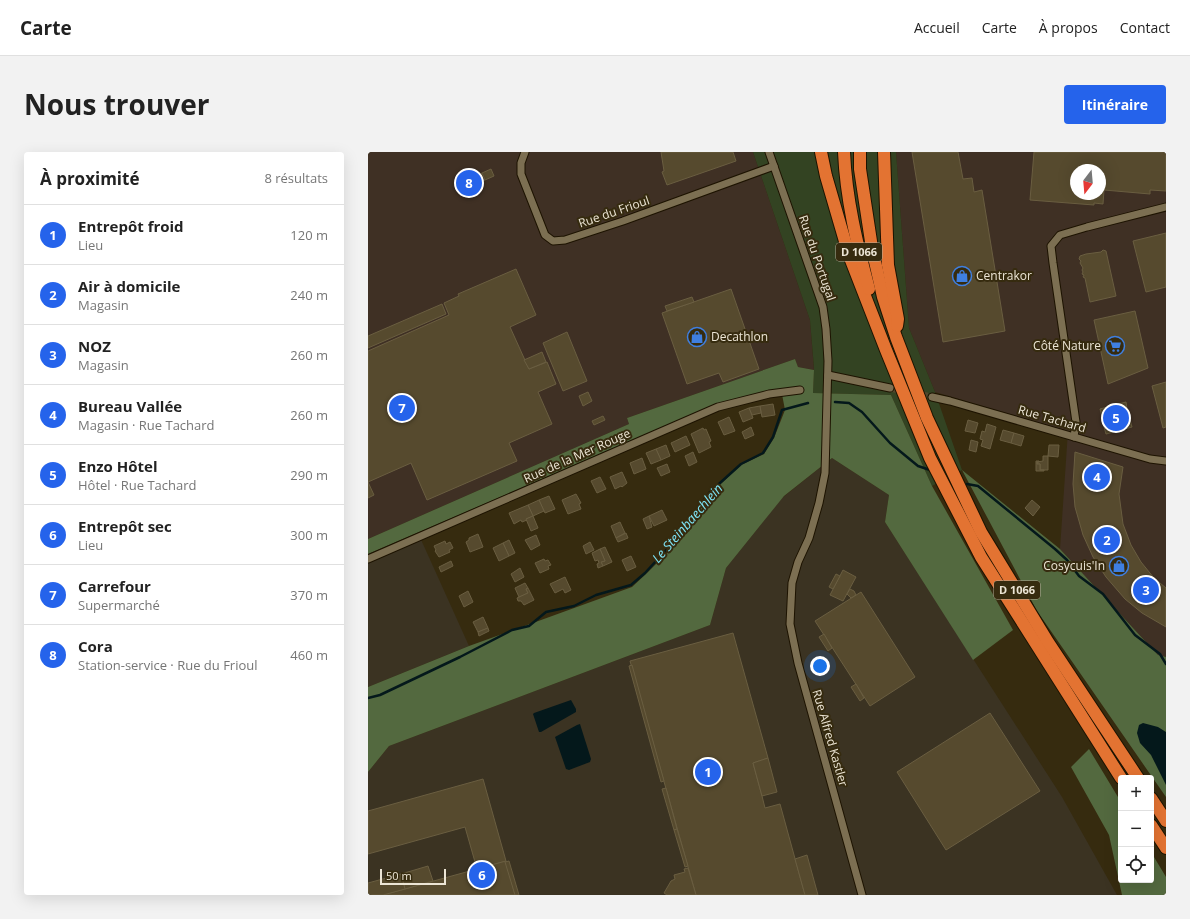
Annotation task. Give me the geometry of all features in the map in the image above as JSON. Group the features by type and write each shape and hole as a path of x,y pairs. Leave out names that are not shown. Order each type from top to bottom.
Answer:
{"highway":[{"path":"821,152 826,176 848,255 886,350"},
{"name":"D 1066","path":"844,152 851,217 886,350 930,458 981,557 1119,775"},
{"name":"D 1066","path":"860,152 860,169 872,248 883,297 896,337 927,418 982,532 1048,642 1136,775"},
{"path":"884,152 888,265 898,319 896,337"},
{"path":"1154,803 1166,821"},
{"path":"1154,830 1166,848"}],"street":[{"name":"Rue du Frioul","path":"525,152 520,163 521,174 545,235 553,241 565,240 623,221 774,166"},
{"name":"Rue du Portugal","path":"769,152 823,307 826,329 828,375"},
{"path":"1074,436 1076,422 1051,246 1060,235 1166,208"},
{"path":"828,375 890,388"},
{"name":"Rue Alfred Kastler","path":"828,375 825,473 819,503 809,538 798,562 792,583 790,624 798,663 862,895"},
{"name":"Rue de la Mer Rouge","path":"368,559 718,407 769,394 800,390"},
{"name":"Rue Tachard","path":"932,397 1074,436 1150,459 1166,461"}],"shaded area":[{"path":"368,152 753,152 810,320 814,370 798,367 795,359 627,418 629,424 368,539"},
{"path":"896,152 1166,152 1166,657 1158,655 1060,549 1068,431 935,392 909,328"},
{"path":"832,458 889,495 885,522 1062,797 1117,895 368,895 368,772 389,746 710,625 726,568 782,498"},
{"path":"418,533 469,646 368,687 368,554"},
{"path":"571,700 576,712 539,732 533,714 534,713"},
{"path":"1143,723 1158,727 1166,732 1166,785 1151,755 1140,743 1137,733 1139,725"},
{"path":"580,724 591,759 590,762 569,770 566,769 555,737"}],"green space":[{"path":"753,152 896,152 909,328 935,392 962,470 932,486 891,395 813,393 814,368 810,320"},
{"path":"795,359 798,367 814,370 813,393 891,395 932,486 1013,630 973,660 885,522 889,495 832,458 784,496 726,568 710,625 389,746 368,772 368,687 469,646 632,587 670,550 711,493 741,465 764,454 774,438 785,410 781,389 716,404 368,554 368,539 629,424 627,418"},
{"path":"962,470 1060,549 1158,655 1166,657 1166,797 1154,780 1154,775 1151,775 1037,611"},
{"path":"1089,749 1118,797 1118,877 1109,835 1071,767"},
{"path":"1154,857 1166,877 1166,895 1122,895 1119,883 1154,883"}],"building":[{"path":"661,152 733,152 736,161 667,185 662,172 664,171"},
{"path":"912,152 958,152 963,179 972,178 974,192 982,190 1005,331 943,342"},
{"path":"1034,152 1166,152 1166,191 1150,190 1150,194 1106,190 1106,164 1070,164 1070,200 1103,200 1103,204 1094,203 1094,205 1030,200"},
{"path":"491,169 494,176 485,180 482,173"},
{"path":"482,173 485,180 461,191 458,184"},
{"path":"1166,233 1166,287 1146,292 1133,241"},
{"path":"1103,250 1106,251 1116,296 1090,302 1085,278 1082,274 1083,268 1079,259 1080,256 1101,252"},
{"path":"516,269 536,315 510,327 529,369 547,362 556,384 538,392 552,424 509,443 517,461 427,500 411,463 368,482 368,351 449,315 444,303 459,296 458,294"},
{"path":"731,289 759,369 723,382 719,373 687,384 662,313"},
{"path":"692,297 694,302 667,311 665,306"},
{"path":"442,304 446,314 368,348 368,336"},
{"path":"1135,311 1148,368 1108,384 1094,320"},
{"path":"567,332 587,381 563,391 543,343"},
{"path":"542,352 546,362 529,369 524,360"},
{"path":"1166,382 1166,427 1163,428 1152,386"},
{"path":"588,392 592,401 583,406 579,396"},
{"path":"1126,402 1128,416 1132,427 1121,430 1120,425 1116,426 1118,431 1106,434 1103,423 1105,423 1100,409 1111,406 1112,411 1116,410 1114,405"},
{"path":"773,404 775,415 762,417 760,406"},
{"path":"760,406 761,413 752,415 749,408"},
{"path":"749,408 753,418 743,422 739,412"},
{"path":"603,416 605,420 594,425 592,421"},
{"path":"729,417 735,431 724,435 718,422"},
{"path":"968,420 978,423 975,433 965,431"},
{"path":"987,424 996,427 990,449 981,446 983,440 980,439 982,431 985,432"},
{"path":"751,427 754,435 745,439 742,432"},
{"path":"703,428 704,430 706,429 711,441 709,442 711,447 699,453 691,434"},
{"path":"1003,430 1014,433 1011,443 1000,440"},
{"path":"1014,433 1024,436 1021,446 1011,443"},
{"path":"686,436 690,445 675,452 671,443"},
{"path":"971,440 978,442 976,452 969,450"},
{"path":"666,445 670,456 661,460 656,449"},
{"path":"1049,445 1059,445 1058,457 1048,456"},
{"path":"656,449 661,460 651,464 646,453"},
{"path":"693,452 697,462 689,466 685,456"},
{"path":"1075,452 1123,467 1119,494 1123,524 1131,545 1141,562 1154,578 1166,588 1166,627 1142,613 1125,599 1106,577 1093,557 1083,535 1075,507 1073,484"},
{"path":"1043,456 1048,456 1048,470 1040,470 1040,464 1037,464 1037,462 1043,461"},
{"path":"642,458 646,469 634,474 630,463"},
{"path":"1036,461 1039,461 1037,464 1040,464 1040,470 1044,471 1036,471"},
{"path":"667,464 670,472 661,476 657,468"},
{"path":"622,472 627,483 622,487 621,486 615,489 610,477"},
{"path":"600,477 606,489 597,493 591,481"},
{"path":"368,482 374,495 368,498"},
{"path":"576,494 581,503 579,504 581,509 568,514 562,500"},
{"path":"549,496 555,509 545,513 539,500"},
{"path":"539,500 544,511 533,516 528,505"},
{"path":"1032,500 1040,507 1033,516 1025,508"},
{"path":"528,505 533,516 526,519 527,520 522,522 521,520 514,524 509,513"},
{"path":"662,510 667,520 654,526 649,516"},
{"path":"533,516 538,528 531,531 526,519"},
{"path":"649,516 652,527 647,529 643,519"},
{"path":"620,522 625,533 616,538 611,526"},
{"path":"626,533 628,538 618,542 616,538"},
{"path":"478,534 483,547 470,552 466,542 469,538"},
{"path":"536,535 540,545 531,550 525,540"},
{"path":"509,540 515,553 509,556 503,543"},
{"path":"445,541 446,544 450,542 453,548 449,550 450,552 439,557 434,546"},
{"path":"590,542 594,550 586,554 583,546"},
{"path":"503,543 509,556 499,561 493,548"},
{"path":"605,547 612,562 603,566 601,562 605,561 600,549"},
{"path":"600,549 605,561 601,562 603,566 598,568 598,560 595,561 592,553"},
{"path":"631,556 636,567 627,571 622,560"},
{"path":"544,559 545,561 548,560 551,565 548,566 549,569 540,573 535,563"},
{"path":"451,561 453,566 441,572 439,567"},
{"path":"520,568 524,577 515,582 511,574"},
{"path":"843,570 856,577 843,601 830,595"},
{"path":"836,574 840,576 833,589 829,587"},
{"path":"565,577 571,590 565,593 563,589 555,593 550,584"},
{"path":"525,583 528,588 526,589 528,593 519,597 515,588"},
{"path":"528,588 534,600 524,605 521,601 518,601 517,598 528,593 526,589"},
{"path":"850,589 854,591 856,595 851,598 847,594"},
{"path":"468,591 473,602 464,607 459,596"},
{"path":"861,592 915,677 870,706 815,621"},
{"path":"483,617 488,628 478,632 473,622"},
{"path":"488,628 489,631 479,636 478,632"},
{"path":"733,633 768,758 753,763 765,808 780,804 805,895 696,895 630,661"},
{"path":"824,634 832,648 828,651 819,637"},
{"path":"632,665 664,781 661,782 629,666"},
{"path":"856,684 864,698 860,701 851,687"},
{"path":"990,713 1040,791 946,850 897,772"},
{"path":"768,758 777,792 762,796 753,763"},
{"path":"483,779 506,861 477,869 465,827 368,854 368,811"},
{"path":"666,788 677,829 674,830 662,789"},
{"path":"677,829 688,866 685,867 674,830"},
{"path":"807,855 818,895 805,895 795,859"},
{"path":"506,861 515,895 383,895 477,869"},
{"path":"509,861 519,895 515,895 505,862"},
{"path":"428,866 433,881 405,889 401,874"},
{"path":"688,868 696,895 667,895 664,893 671,881 675,879 674,875 685,872 684,869"},
{"path":"401,874 405,889 383,895 368,895 368,883"}],"waterway":[{"name":"Le Steinbaechlein","path":"835,402 849,403 862,412 890,443 918,466 930,470"},
{"name":"Le Steinbaechlein","path":"368,698 380,695 460,657 512,630 529,626 546,612 574,606 596,595 631,585 645,573 668,548 710,492 741,464 763,453 773,437 782,410 808,403"},
{"name":"Le Steinbaechlein","path":"967,484 978,486 1055,549 1067,560 1079,576 1103,594 1135,635 1160,654 1166,664"}],"tunnel":[{"path":"890,388 932,397"}],"place":[{"name":"Cora","path":"469,183"},
{"name":"Centrakor","path":"962,276"},
{"name":"Decathlon","path":"697,337"},
{"name":"Côté Nature","path":"1115,346"},
{"name":"Carrefour","path":"402,408"},
{"name":"Enzo Hôtel","path":"1116,418"},
{"name":"Bureau Vallée","path":"1097,477"},
{"name":"Air à domicile","path":"1107,540"},
{"name":"Cosycuis'In","path":"1119,566"},
{"name":"NOZ","path":"1146,590"},
{"name":"Entrepôt froid","path":"708,772"},
{"name":"Entrepôt sec","path":"482,875"}]}
